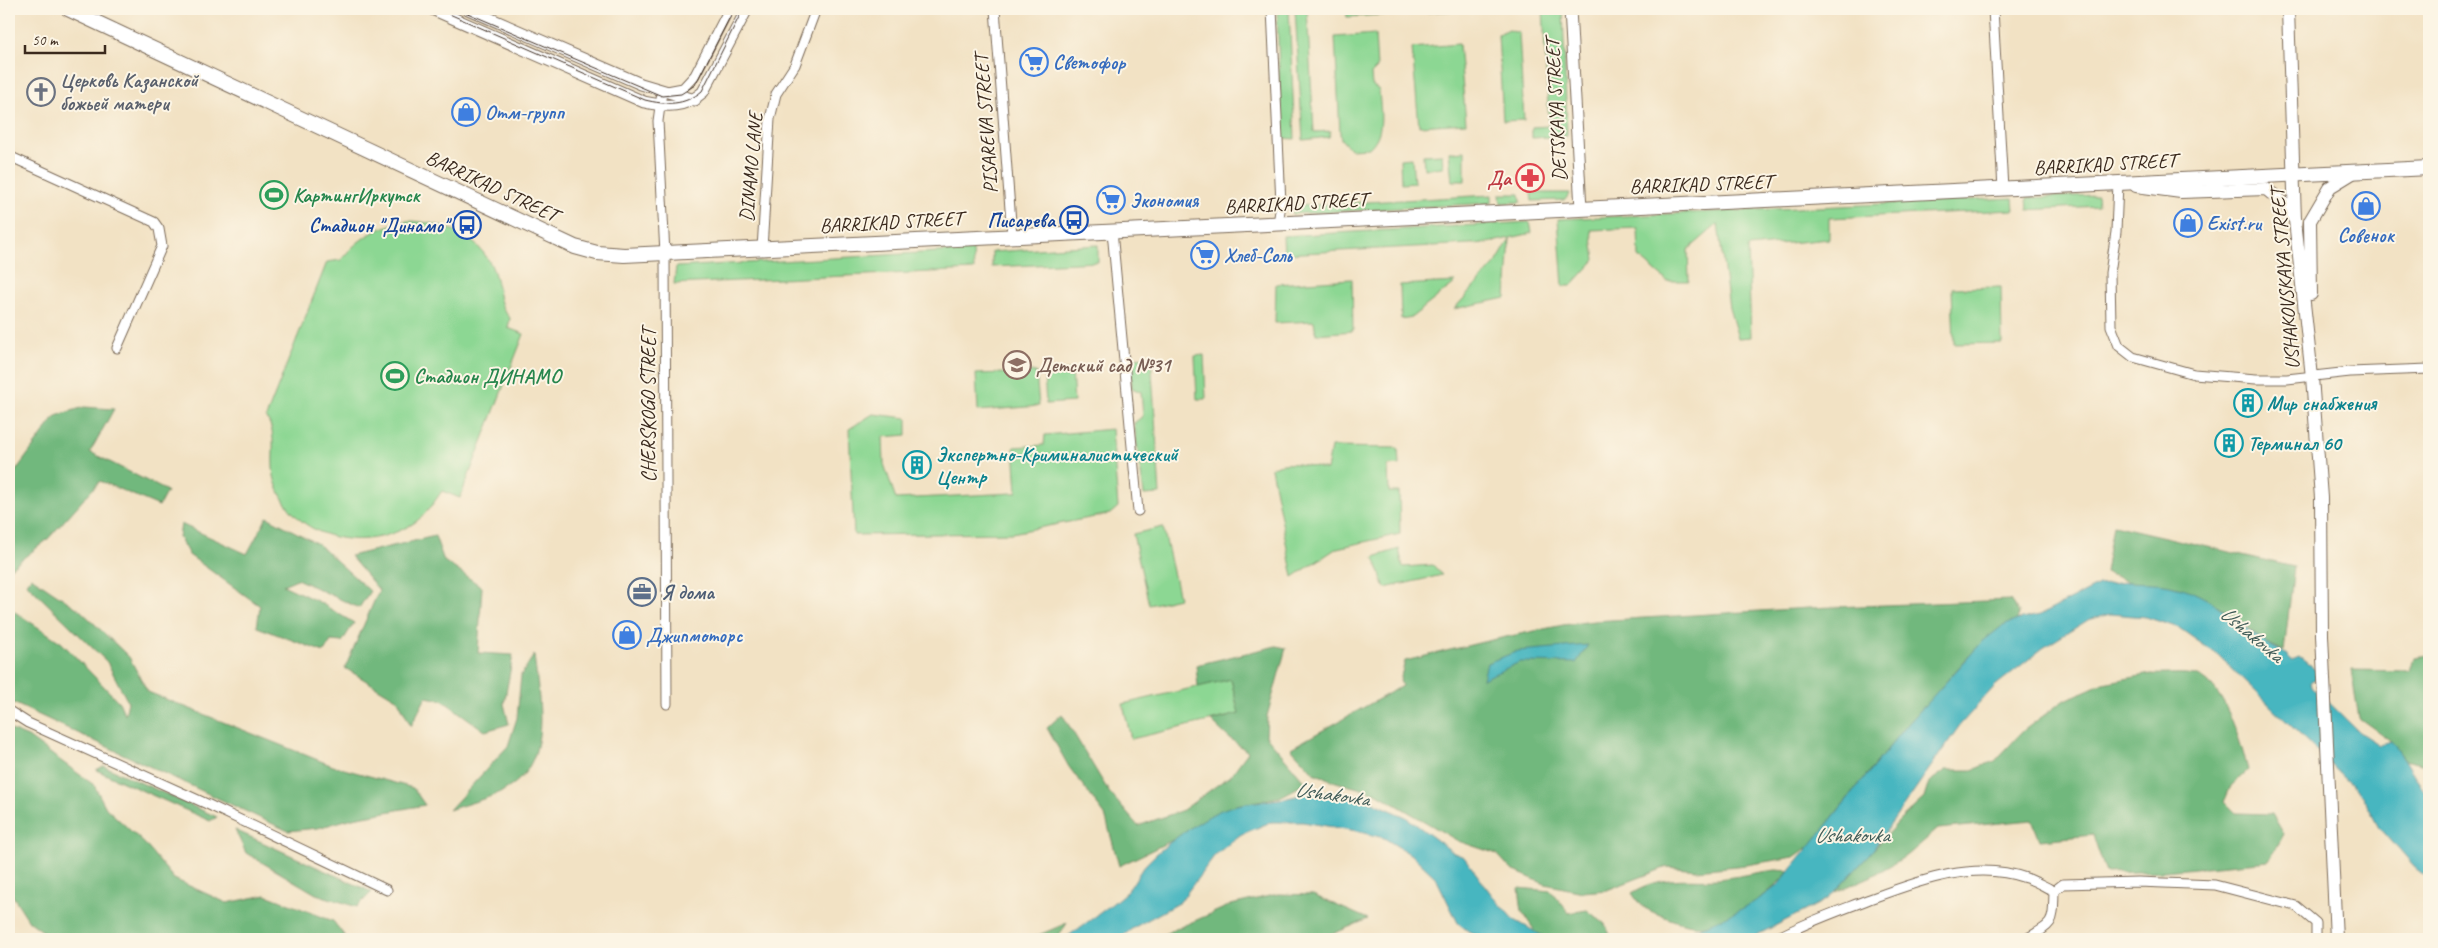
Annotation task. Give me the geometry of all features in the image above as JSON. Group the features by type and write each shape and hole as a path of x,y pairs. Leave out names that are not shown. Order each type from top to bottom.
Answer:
{"main road":[{"name":"BARRIKAD STREET","path":"68,9 92,14 574,247 597,254 666,254 2295,173 2429,168"},
{"name":"USHAKOVSKAYA STREET","path":"2288,9 2295,173 2295,220 2312,377 2321,498 2322,635 2336,939"},
{"path":"2312,377 2310,221 2330,188 2356,171"},
{"path":"2118,183 2181,192 2266,189 2287,206 2295,220"}],"street":[{"path":"432,9 644,102 660,106 684,104 695,100 709,83 747,9"},
{"path":"468,9 662,92 695,100"},
{"path":"662,92 684,88 695,75 729,9"},
{"name":"DINAMO LANE","path":"762,249 770,118 776,94 795,65 816,9"},
{"name":"PISAREVA STREET","path":"995,9 1012,236"},
{"path":"1272,9 1281,204 1278,224"},
{"name":"DETSKAYA STREET","path":"1570,9 1581,209"},
{"path":"1993,9 2003,189"},
{"name":"CHERSKOGO STREET","path":"662,92 658,121 666,254 667,704"},
{"path":"9,156 154,222 159,229 162,246 117,348"},
{"path":"2118,183 2116,232 2110,273 2111,326 2119,346 2133,357 2194,374 2256,379 2312,377 2350,372 2429,369"},
{"path":"1112,231 1138,511"},
{"path":"9,711 28,723 207,804 387,890"},
{"path":"1775,939 1838,911 1946,873 1996,872 2026,878 2054,891"},
{"path":"2026,939 2049,926 2053,918 2054,891 2062,884 2138,882 2215,884 2296,906 2316,923 2316,939"}],"green space":[{"path":"1277,9 1289,9 1295,139 1283,138 1281,134"},
{"path":"1295,9 1307,9 1314,132 1331,131 1329,137 1303,140"},
{"path":"1346,9 1481,9 1347,17"},
{"path":"1543,9 1563,9 1567,136 1532,138 1532,127 1549,126"},
{"path":"1508,30 1519,33 1524,120 1503,121 1498,35"},
{"path":"1375,34 1377,68 1371,74 1372,85 1379,90 1380,128 1378,135 1369,148 1350,149 1341,139 1340,133 1335,37"},
{"path":"1459,44 1466,123 1419,126 1412,48"},
{"path":"1465,151 1465,181 1452,181 1449,152"},
{"path":"1442,154 1443,167 1424,169 1423,155"},
{"path":"1412,158 1414,183 1401,184 1400,159"},
{"path":"1531,193 1570,193 1565,200 1532,201"},
{"path":"1500,194 1520,194 1521,202 1501,203"},
{"path":"1492,195 1492,203 1292,214 1295,206"},
{"path":"2097,195 2098,206 2028,210 2027,198"},
{"path":"2013,198 2014,210 1829,218 1829,239 1748,247 1751,337 1738,338 1729,308 1718,224 1688,250 1689,281 1667,281 1639,257 1638,228 1591,230 1595,260 1571,286 1563,286 1558,219"},
{"name":"Стадион ДИНАМО","path":"405,221 434,224 448,228 473,242 491,264 501,304 510,318 508,328 524,334 460,498 442,491 418,520 395,533 374,538 353,539 333,536 314,529 297,517 284,501 273,472 272,432 266,417 327,262 341,260 354,245 369,234"},
{"path":"1530,222 1532,233 1488,243 1284,254 1283,236"},
{"path":"1510,239 1506,298 1454,309 1496,263"},
{"path":"1098,245 1098,262 992,267 992,252"},
{"path":"973,250 974,270 674,284 676,267"},
{"path":"1352,279 1353,331 1316,334 1314,321 1275,323 1276,284"},
{"path":"1456,282 1412,317 1401,319 1400,285"},
{"path":"2001,287 2002,343 1954,344 1952,288"},
{"path":"1204,355 1206,399 1197,399 1195,356"},
{"path":"1151,357 1160,494 1144,495 1134,423 1143,416 1141,392 1132,388 1130,358"},
{"path":"1072,370 1074,402 1046,404 1044,373"},
{"path":"1036,372 1039,406 978,411 976,374"},
{"path":"84,407 114,409 90,452 167,491 159,506 100,481 47,540 9,569 9,480 56,416"},
{"path":"873,414 907,418 907,435 883,437 884,464 896,499 1014,493 1017,492 1014,447 1044,445 1045,435 1112,429 1118,507 1110,514 1012,533 854,535 849,429"},
{"path":"1331,447 1398,448 1399,465 1388,466 1389,492 1399,492 1400,534 1337,548 1293,577 1271,468 1277,465 1291,464 1327,470"},
{"path":"267,517 318,544 370,591 359,608 297,579 283,585 319,602 354,623 342,642 331,641 324,652 257,627 260,606 189,555 179,537 181,524 247,554"},
{"path":"2113,525 2294,567 2284,651 2264,642 2235,616 2206,599 2174,586 2128,582 2105,572"},
{"path":"1163,527 1179,598 1149,605 1133,534"},
{"path":"435,536 444,561 482,587 478,653 513,655 504,704 509,724 485,731 442,700 426,697 411,726 398,700 345,668 379,590 350,556"},
{"path":"1399,549 1403,567 1433,565 1442,575 1385,588 1374,557"},
{"path":"31,577 80,610 129,657 148,692 333,766 413,788 425,805 353,818 318,828 288,831 9,701 9,608 62,643 119,702 125,715 128,702 107,662 26,583"},
{"path":"2010,600 2019,613 2017,620 1994,633 1966,660 1890,747 1811,845 1794,857 1746,865 1697,870 1667,867 1607,890 1583,892 1545,884 1512,870 1497,854 1458,841 1376,793 1336,782 1314,773 1291,748 1402,686 1400,680 1405,661 1563,625 1594,621 1809,608"},
{"path":"1276,646 1286,648 1267,716 1266,736 1306,783 1280,797 1236,805 1213,814 1177,838 1119,866 1105,815 1069,767 1047,728 1062,714 1109,792 1138,826 1183,810 1231,775 1248,752 1211,721 1239,714 1231,679 1198,687 1196,665"},
{"path":"534,655 540,731 537,748 530,765 519,779 503,791 449,810 508,746 517,718 521,675"},
{"path":"2429,655 2429,766 2405,760 2391,741 2359,718 2351,670 2410,671 2414,657"},
{"path":"2151,674 2188,674 2198,676 2208,682 2224,703 2236,731 2248,770 2231,786 2224,802 2235,813 2272,814 2284,834 2269,861 2164,871 2106,873 2093,835 2040,840 2032,820 1938,829 1908,855 1872,876 1835,892 1900,820 1924,798 1929,782 1946,770 1972,770 1995,761 2023,731 2063,701 2103,683"},
{"path":"1231,679 1239,714 1131,739 1123,704"},
{"path":"9,729 28,737 94,785 106,808 144,843 174,879 227,903 266,895 333,921 347,939 53,939 29,921 9,890"},
{"path":"104,766 217,817 210,821 96,770"},
{"path":"235,830 372,892 357,907 316,894 246,853"},
{"path":"1776,870 1789,871 1773,888 1752,905 1729,918 1706,925 1685,924 1654,913 1642,906 1632,893 1643,887 1664,881 1718,879"},
{"path":"1519,888 1551,891 1569,913 1587,910 1605,924 1612,939 1548,939 1537,934 1522,912"},
{"path":"1278,894 1313,895 1368,919 1321,939 1153,939 1231,905"},
{"path":"1067,923 1057,939 1028,939 1034,937"}],"water":[{"name":"Ushakovka","path":"2128,582 2169,585 2200,595 2263,641 2282,651 2292,660 2299,657 2317,671 2316,679 2311,681 2312,686 2359,732 2379,745 2391,741 2429,799 2429,879 2414,867 2379,827 2362,795 2218,655 2179,628 2146,617 2110,614 2088,620 2043,648 1995,686 1960,725 1870,854 1828,899 1749,939 1669,939 1740,910 1778,885 1908,724 1982,642 2001,627 2017,620 2040,615 2099,585"},
{"path":"1588,645 1576,663 1520,662 1483,679 1487,663 1518,651"},
{"name":"Ushakovka","path":"1313,790 1364,798 1406,817 1454,853 1464,857 1492,895 1513,919 1548,939 1485,939 1468,931 1458,923 1436,878 1413,856 1384,838 1357,831 1303,822 1271,822 1240,835 1215,855 1180,902 1133,928 1119,939 1064,939 1125,893 1144,867 1169,843 1211,815 1237,805 1289,798"}],"tram line":[{"path":"438,9 645,100 660,103 682,102 702,91 743,9"},
{"path":"458,9 662,96 681,94 695,85 734,9"}],"place":[{"name":"Светофор","path":"1034,62"},
{"name":"Церковь Казанской божьей матери","path":"41,92"},
{"name":"Отм-групп","path":"466,112"},
{"name":"Да","path":"1530,178"},
{"name":"КартингИркутск","path":"274,195"},
{"name":"Экономия","path":"1111,200"},
{"name":"Совенок","path":"2366,206"},
{"name":"Писарева","path":"1074,220"},
{"name":"Exist.ru","path":"2188,223"},
{"name":"Стадион \"Динамо\"","path":"467,225"},
{"name":"Хлеб-Соль","path":"1205,255"},
{"name":"Детский сад №31","path":"1017,365"},
{"name":"Стадион ДИНАМО","path":"395,376"},
{"name":"Мир снабжения","path":"2248,403"},
{"name":"Терминал 60","path":"2229,443"},
{"name":"Экспертно-Криминалистический Центр","path":"917,465"},
{"name":"Я дома","path":"642,592"},
{"name":"Джипмоторс","path":"627,635"}]}
